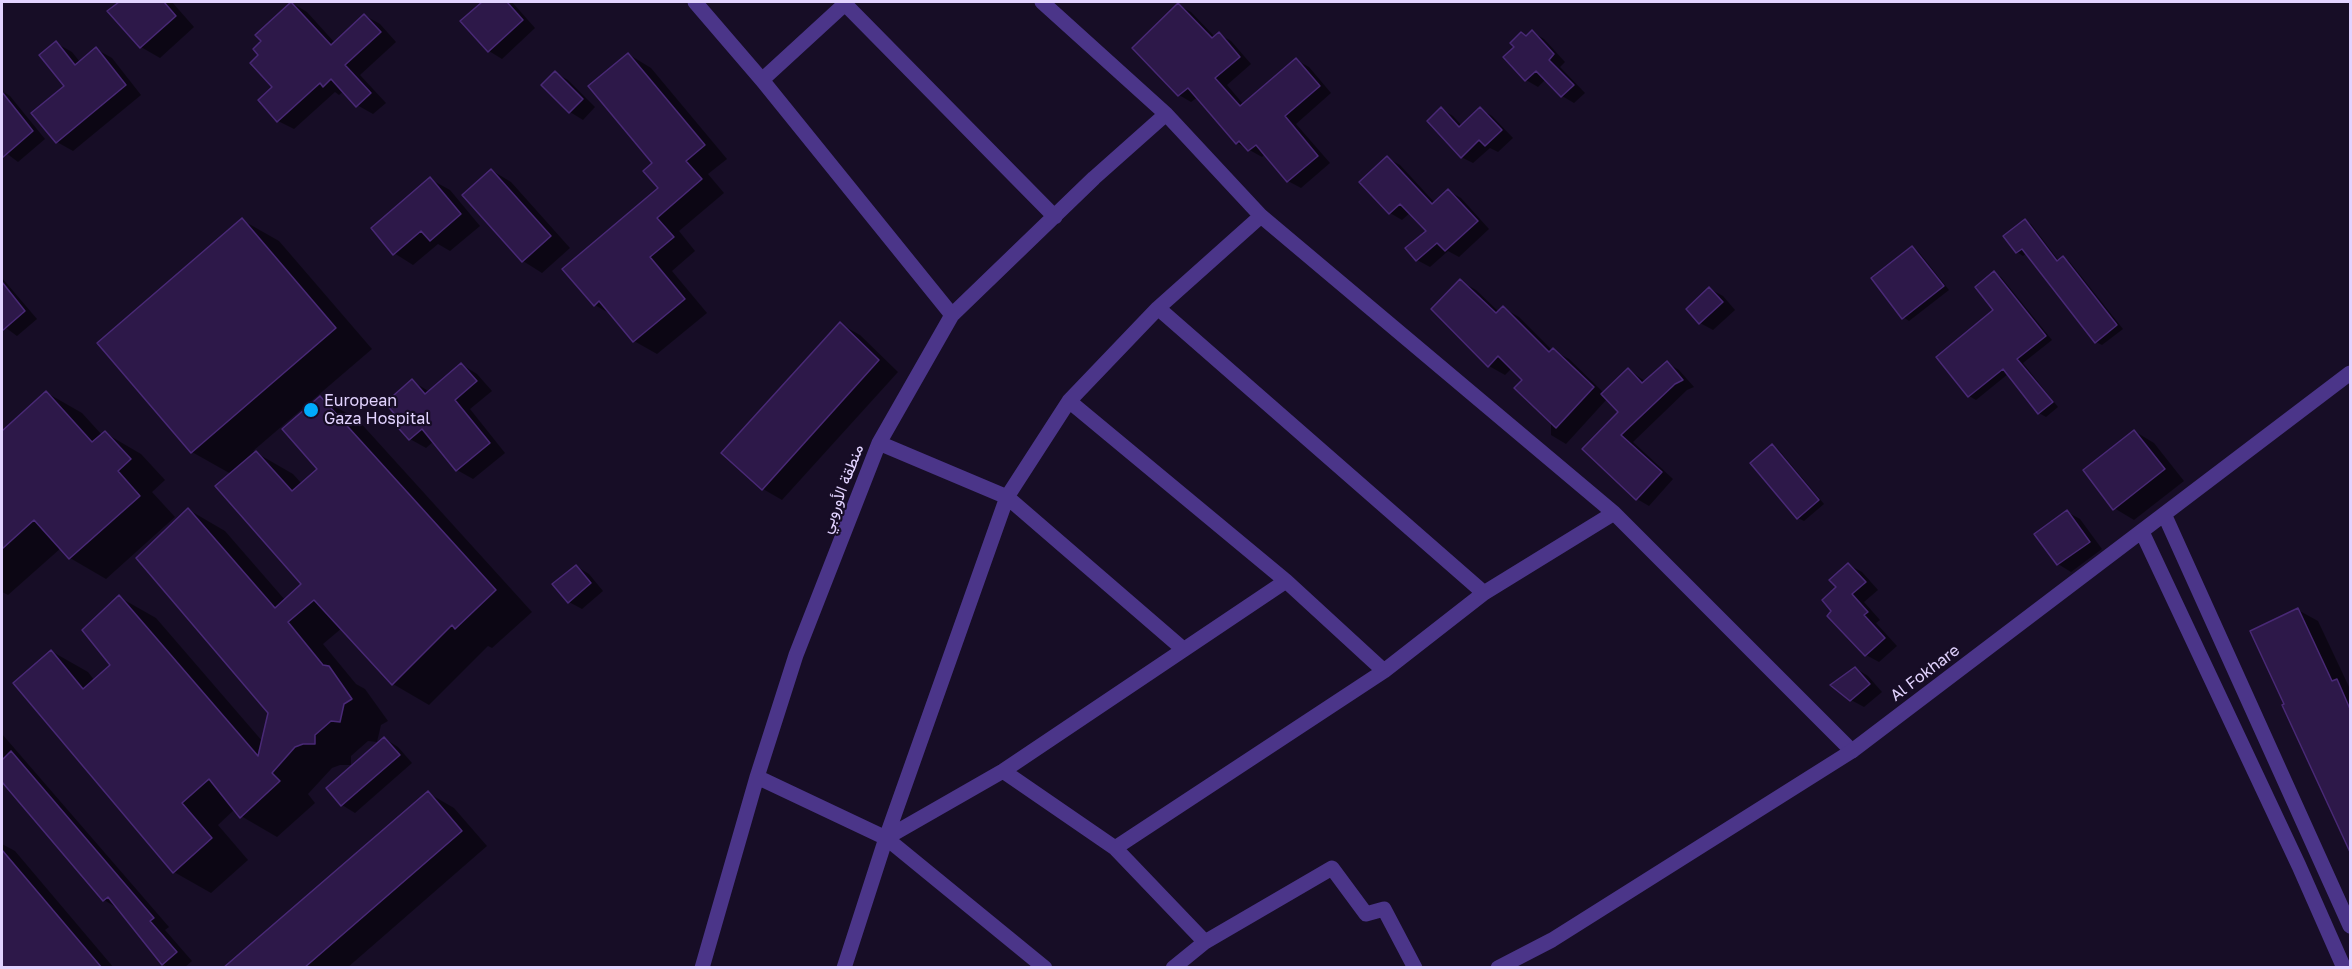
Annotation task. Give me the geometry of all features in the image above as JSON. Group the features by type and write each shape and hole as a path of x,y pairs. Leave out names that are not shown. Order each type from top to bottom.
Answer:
{"street":[{"path":"695,2 762,80 952,315"},
{"path":"1042,2 1166,114 1261,216 1614,513 1852,751"},
{"path":"762,80 846,3 1055,217"},
{"name":"منطقة الأوروبي","path":"702,968 757,777 796,655 879,443 952,315 1095,178 1166,114"},
{"path":"848,965 886,838 1006,497 1070,401 1158,308 1261,216"},
{"path":"1158,308 1484,593"},
{"name":"Al Fokhare","path":"1498,968 1552,940 1852,751 2350,374"},
{"path":"1070,401 1286,580 1384,671"},
{"path":"879,443 1006,497 1183,649"},
{"path":"1115,848 1384,671 1484,593 1614,513"},
{"path":"2165,516 2349,919 2326,926"},
{"path":"2142,532 2344,968"},
{"path":"886,838 1003,771 1286,580"},
{"path":"1003,771 1115,848 1205,942"},
{"path":"757,777 886,838 1045,968"},
{"path":"1173,968 1205,942 1332,868 1366,914 1384,909 1415,968"}],"building":[{"path":"119,2 164,2 176,16 140,48 107,11"},
{"path":"291,2 331,45 364,14 381,32 345,65 371,93 356,107 331,79 323,87 320,83 277,122 258,100 272,87 250,63 258,55 253,49 261,41 255,35"},
{"path":"482,2 507,2 523,20 488,52 460,21"},
{"path":"1178,3 1212,38 1219,32 1240,57 1215,78 1240,106 1296,58 1320,86 1285,116 1318,156 1287,182 1256,145 1248,151 1239,141 1236,144 1188,88 1178,96 1132,48"},
{"path":"1532,30 1554,54 1549,60 1574,85 1561,97 1536,71 1525,81 1503,57 1514,47 1510,43 1521,32 1526,36"},
{"path":"56,41 75,65 96,47 126,85 56,143 31,113 64,86 39,55"},
{"path":"628,53 705,145 686,161 702,179 657,218 674,237 650,257 685,299 633,342 599,301 594,306 562,269 658,188 643,171 652,163 588,86"},
{"path":"555,71 583,99 569,113 541,85"},
{"path":"2,92 33,131 2,158"},
{"path":"1441,107 1459,127 1480,107 1502,130 1485,146 1479,140 1461,158 1427,121"},
{"path":"1387,156 1432,204 1448,189 1478,221 1445,251 1437,243 1416,261 1405,248 1426,231 1400,204 1389,214 1359,182"},
{"path":"491,169 551,236 522,262 462,195"},
{"path":"430,177 461,214 430,241 421,231 393,255 371,228"},
{"path":"242,218 336,328 191,453 97,343"},
{"path":"2025,219 2057,261 2063,256 2117,325 2095,343 2022,249 2016,253 2003,236"},
{"path":"1912,246 1944,286 1902,319 1871,278"},
{"path":"1994,271 2046,336 2017,359 2053,402 2038,414 2003,369 1968,397 1936,357 1993,310 1975,287"},
{"path":"1460,279 1496,313 1503,306 1549,352 1553,348 1594,387 1556,428 1514,388 1522,380 1498,356 1488,367 1431,309"},
{"path":"2,282 25,311 2,331"},
{"path":"1709,287 1723,302 1699,324 1686,309"},
{"path":"840,322 879,360 762,490 721,453"},
{"path":"1667,361 1683,380 1675,384 1621,435 1662,472 1636,500 1582,449 1618,412 1601,394 1628,368 1642,383"},
{"path":"461,363 477,381 455,400 490,443 456,471 422,429 409,440 393,422 398,418 385,403 412,379 425,394"},
{"path":"46,391 92,442 105,431 131,459 118,471 140,496 69,559 34,520 2,549 2,431"},
{"path":"320,396 496,590 455,629 452,625 392,685 314,600 288,622 323,665 329,666 352,699 344,704 340,722 331,721 315,735 315,744 295,747 272,773 280,781 240,818 209,779 182,803 212,838 173,873 13,683 51,650 83,689 110,665 82,630 119,595 258,756 268,713 136,558 188,508 275,608 301,584 215,486 256,451 292,491 317,469 282,429"},
{"path":"2134,430 2165,469 2113,510 2083,470"},
{"path":"1772,444 1819,500 1797,519 1750,463"},
{"path":"2067,510 2090,542 2057,565 2034,534"},
{"path":"1848,563 1866,582 1852,594 1868,612 1864,615 1885,638 1865,656 1827,616 1831,611 1822,600 1836,587 1829,580"},
{"path":"576,565 591,583 568,603 552,584"},
{"path":"2298,608 2332,681 2337,679 2350,709 2350,852 2250,631"},
{"path":"1855,667 1870,684 1850,701 1830,685"},
{"path":"384,737 400,755 341,806 326,788"},
{"path":"11,751 154,918 150,921 177,952 162,965 108,897 103,901 2,782 2,760"},
{"path":"428,791 462,831 304,968 223,968"},
{"path":"2,850 102,968 2,968"}],"place":[{"name":"European Gaza Hospital","path":"311,410"}]}
